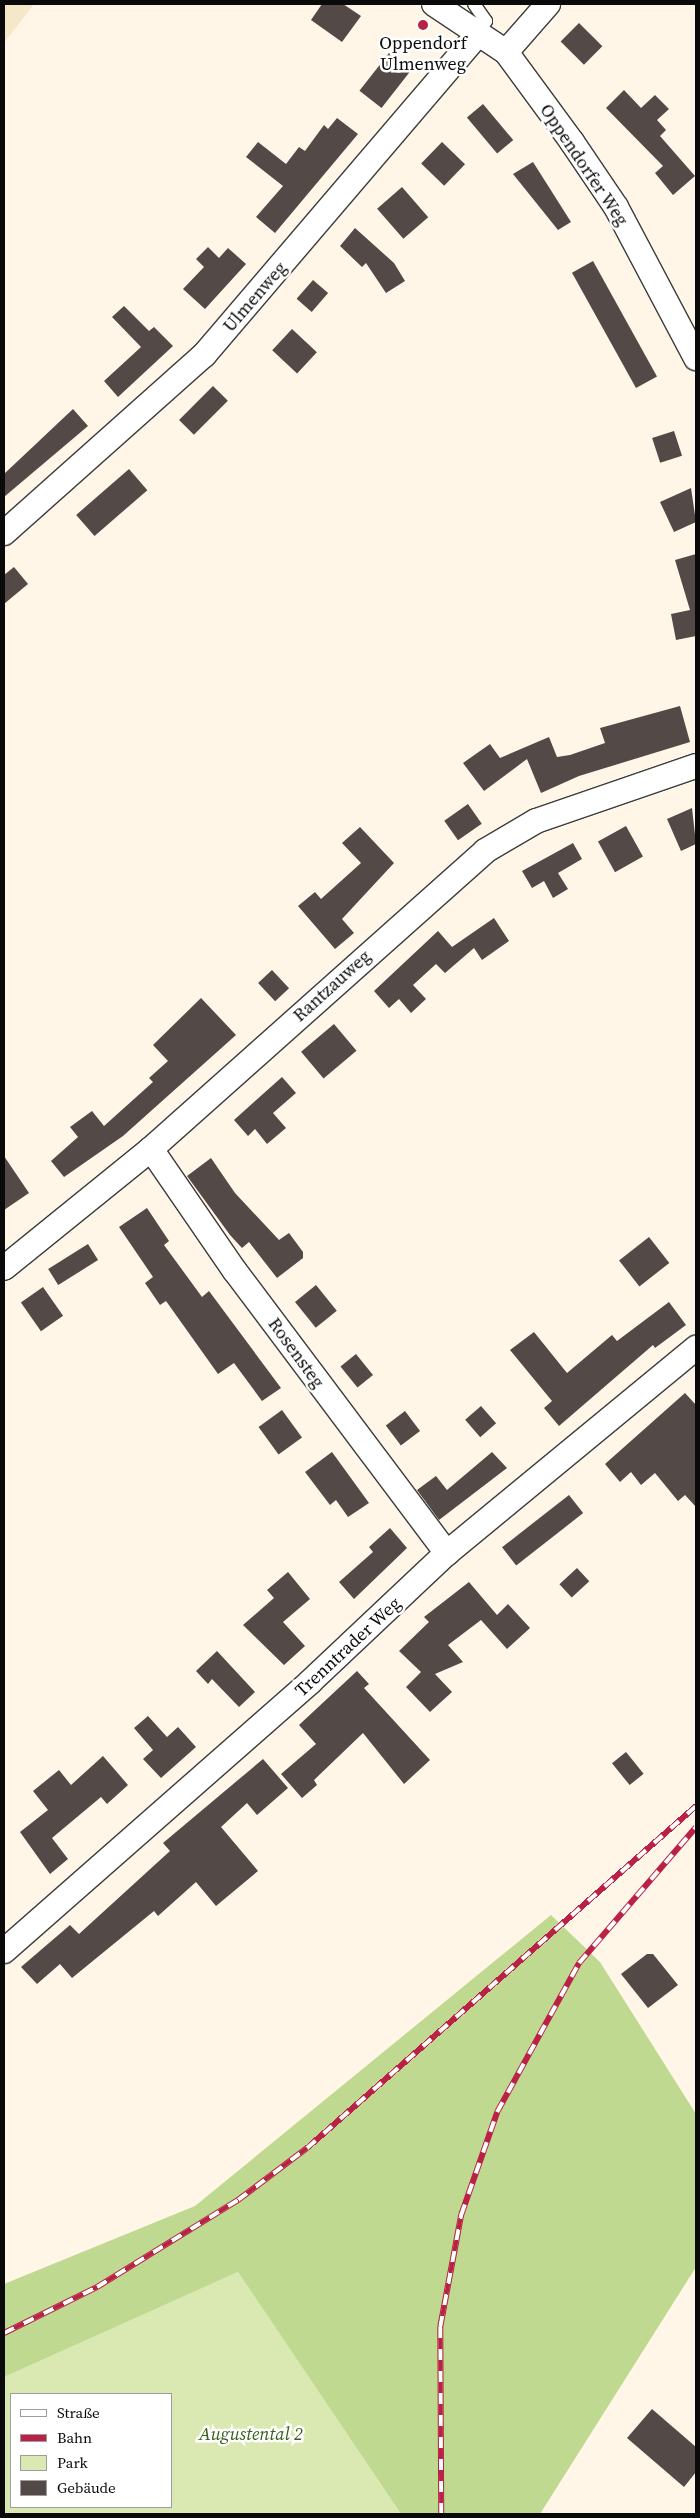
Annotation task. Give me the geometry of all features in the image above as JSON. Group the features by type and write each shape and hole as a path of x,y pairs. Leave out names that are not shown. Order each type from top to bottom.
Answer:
{"street":[{"name":"Oppendorfer Weg","path":"434,4 506,52 616,207 696,358"},
{"path":"506,52 548,4"},
{"name":"Ulmenweg","path":"4,533 204,355 478,34"},
{"name":"Rantzauweg","path":"4,1268 151,1149 485,851 536,822 696,766"},
{"name":"Rosensteg","path":"151,1149 241,1279 447,1553"},
{"name":"Trenntrader Weg","path":"4,1951 310,1682 447,1553 696,1348"}],"lane":[{"path":"474,4 486,21 478,34"}],"shaded area":[{"path":"4,4 34,4 4,43"}],"green space":[{"path":"551,1915 600,1962 696,2114 696,2267 540,2514 401,2514 238,2272 4,2377 4,2284 195,2206"},
{"name":"Augustental 2","path":"238,2272 401,2514 4,2514 4,2377"}],"building":[{"path":"322,4 343,4 361,16 342,42 311,20"},
{"path":"579,23 602,46 584,65 561,41"},
{"path":"389,53 411,70 382,108 359,91"},
{"path":"624,90 641,108 655,95 669,109 657,120 666,130 660,136 695,176 673,195 655,173 663,166 606,108"},
{"path":"483,104 513,140 497,154 467,117"},
{"path":"337,118 358,134 275,233 256,217 283,186 246,157 258,142 286,164 299,147 305,151 324,125 328,129"},
{"path":"442,142 465,164 444,186 421,164"},
{"path":"533,162 571,222 558,230 513,174"},
{"path":"402,187 428,217 403,239 377,209"},
{"path":"355,228 394,263 405,281 386,293 366,263 362,267 340,246"},
{"path":"208,247 219,258 228,248 246,264 205,309 183,289 204,267 196,259"},
{"path":"593,261 657,376 636,388 572,273"},
{"path":"313,280 328,293 312,312 297,299"},
{"path":"124,306 149,331 154,327 173,346 118,397 104,381 141,347 112,317"},
{"path":"292,329 317,352 297,373 272,350"},
{"path":"213,386 228,401 194,435 179,420"},
{"path":"73,409 88,426 4,497 4,474"},
{"path":"674,431 682,456 660,463 652,438"},
{"path":"129,469 147,490 95,536 76,515"},
{"path":"691,488 696,522 674,532 660,502"},
{"path":"696,554 696,636 676,640 671,614 690,610 675,560"},
{"path":"14,567 28,584 4,604 4,575"},
{"path":"680,706 690,742 579,776 541,793 527,759 484,791 463,763 490,744 500,758 549,737 557,757 570,755 605,743 600,728"},
{"path":"468,804 482,824 458,840 444,821"},
{"path":"692,808 696,844 681,851 667,819"},
{"path":"626,826 643,857 615,872 598,842"},
{"path":"360,827 394,863 342,919 354,933 335,949 298,906 315,892 321,899 361,863 342,843"},
{"path":"573,843 582,859 558,873 568,889 553,898 544,881 532,888 522,871"},
{"path":"494,918 509,941 482,960 474,948 445,973 436,964 413,985 426,999 411,1013 399,999 389,1008 374,991 438,931 452,947"},
{"path":"272,970 289,988 275,1001 258,983"},
{"path":"201,998 236,1035 123,1136 64,1177 51,1161 78,1137 70,1127 92,1111 104,1126 153,1082 149,1078 168,1061 153,1045"},
{"path":"334,1024 356,1051 324,1078 301,1052"},
{"path":"282,1077 296,1093 273,1113 286,1128 267,1144 255,1129 248,1136 234,1120"},
{"path":"4,1156 29,1193 4,1210"},
{"path":"211,1158 235,1193 279,1240 289,1233 303,1252 303,1258 277,1278 249,1242 242,1248 230,1235 187,1176"},
{"path":"147,1208 169,1241 164,1245 202,1297 209,1291 281,1388 262,1401 234,1363 218,1374 166,1301 160,1305 145,1283 153,1277 119,1227"},
{"path":"649,1237 669,1263 639,1286 619,1260"},
{"path":"88,1244 98,1260 58,1285 48,1269"},
{"path":"316,1285 337,1311 316,1328 295,1302"},
{"path":"43,1287 63,1316 41,1331 21,1302"},
{"path":"669,1302 686,1325 655,1348 653,1345 559,1426 544,1408 552,1401 510,1350 534,1332 567,1373 612,1335 617,1341"},
{"path":"356,1354 373,1375 357,1388 340,1367"},
{"path":"685,1393 696,1405 696,1507 685,1495 678,1501 655,1473 641,1485 631,1472 620,1482 605,1464"},
{"path":"481,1406 496,1423 480,1437 465,1420"},
{"path":"282,1410 302,1438 279,1455 259,1427"},
{"path":"405,1411 420,1431 401,1445 386,1425"},
{"path":"332,1452 369,1503 348,1517 336,1500 330,1505 305,1472"},
{"path":"492,1452 507,1468 439,1520 417,1490 436,1476 447,1490"},
{"path":"569,1495 583,1513 516,1565 502,1547"},
{"path":"390,1528 407,1548 354,1599 339,1582 373,1552 369,1547"},
{"path":"577,1568 589,1581 572,1598 559,1584"},
{"path":"288,1572 310,1599 283,1622 305,1646 284,1665 243,1625 274,1598 267,1590"},
{"path":"469,1582 497,1615 508,1604 530,1628 507,1649 481,1620 448,1645 463,1662 435,1674 452,1692 430,1712 406,1687 421,1672 399,1651 429,1622 424,1617"},
{"path":"217,1651 255,1692 239,1707 212,1679 208,1684 196,1671"},
{"path":"357,1671 369,1684 364,1688 430,1760 404,1784 363,1733 314,1780 317,1785 302,1798 281,1774 316,1744 299,1725"},
{"path":"148,1716 167,1737 178,1727 196,1747 161,1778 143,1759 153,1750 134,1728"},
{"path":"626,1752 644,1774 630,1785 612,1763"},
{"path":"103,1756 128,1785 107,1804 101,1797 52,1838 68,1859 50,1874 20,1832 48,1810 33,1791 59,1770 71,1785"},
{"path":"263,1759 288,1788 257,1815 247,1803 221,1827 258,1871 216,1906 196,1882 158,1916 154,1911 72,1978 60,1964 37,1984 21,1967 70,1925 79,1934 170,1851 163,1843"},
{"path":"647,1954 653,1954 678,1985 648,2008 621,1974"},
{"path":"652,2409 696,2447 696,2472 684,2487 627,2438"}],"railway":[{"path":"4,2333 97,2287 238,2200 307,2148 696,1806"},
{"path":"441,2514 440,2327 461,2215 497,2112 579,1963 696,1827"}],"place":[{"name":"Oppendorf Ulmenweg","path":"423,25"}]}
